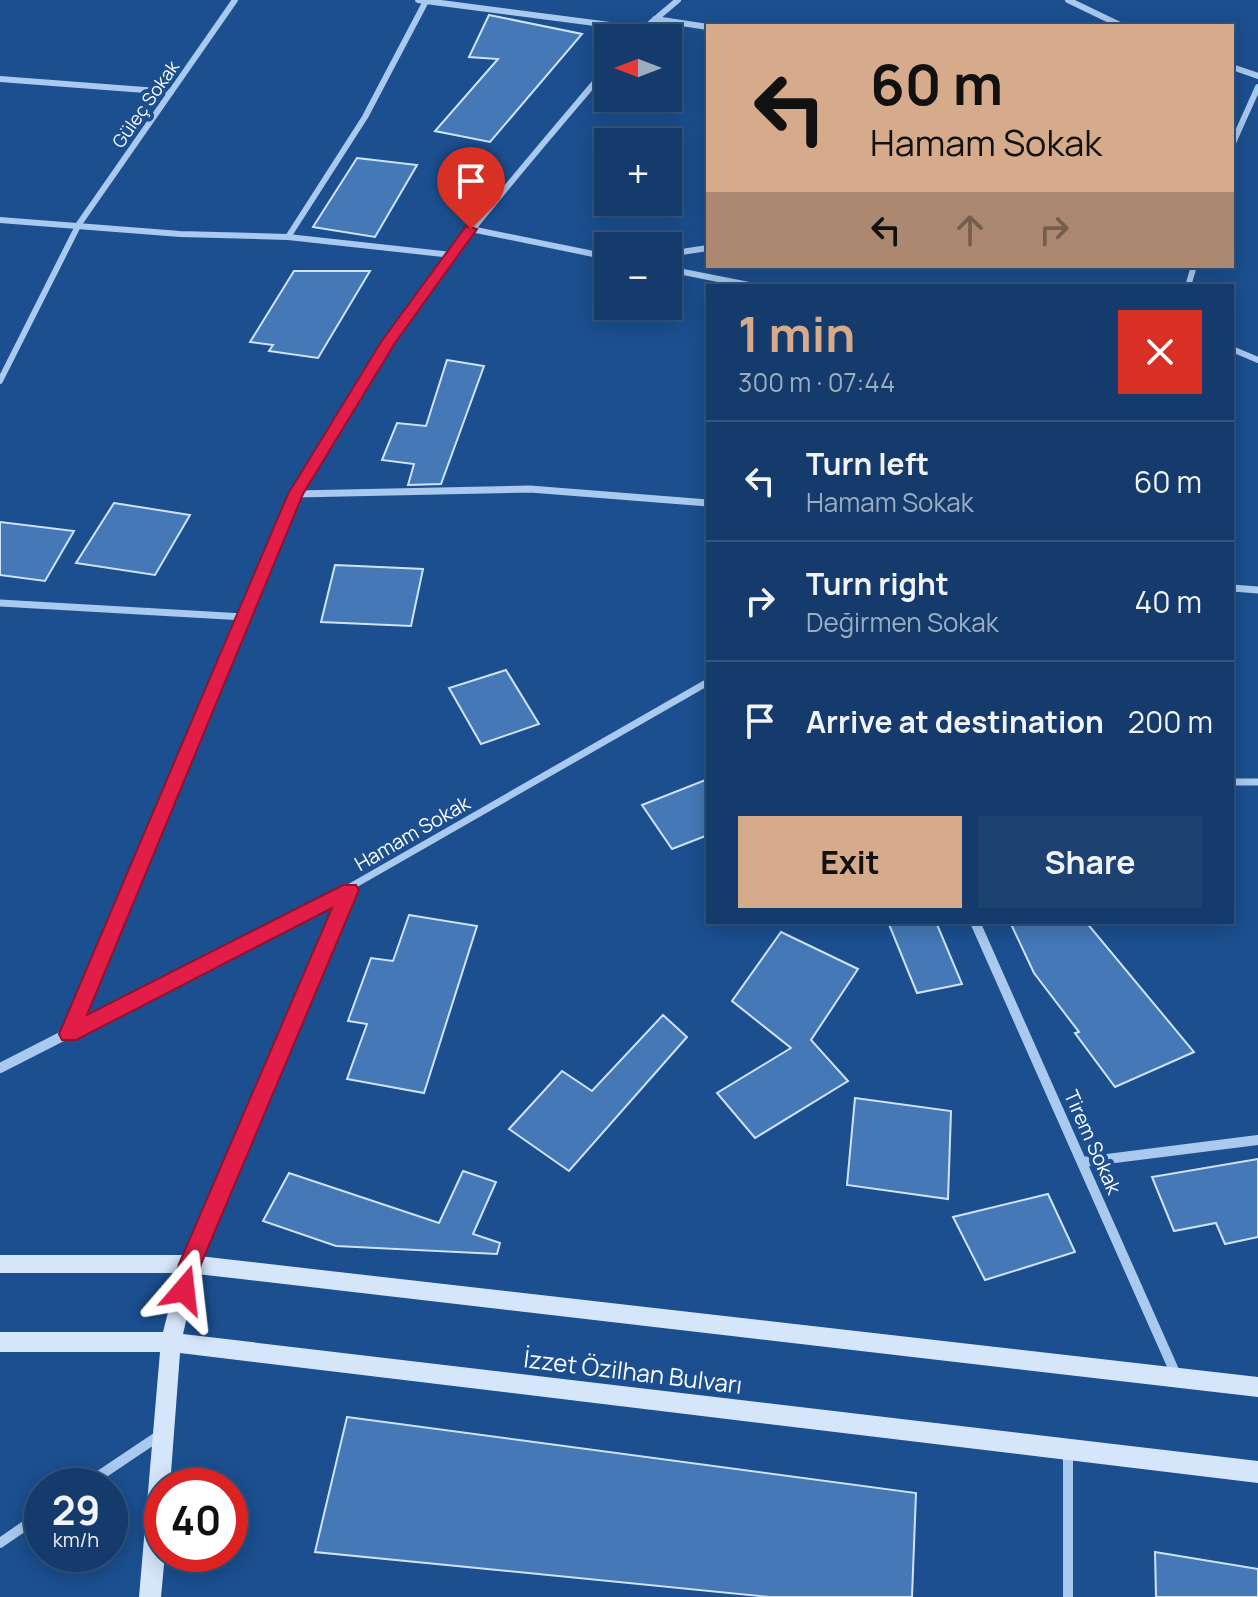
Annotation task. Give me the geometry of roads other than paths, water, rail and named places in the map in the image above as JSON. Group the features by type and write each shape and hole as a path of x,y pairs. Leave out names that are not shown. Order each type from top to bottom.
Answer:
{"main road":[{"path":"0,1264 190,1264 1258,1387"},
{"path":"150,1597 171,1342 190,1264"},
{"name":"İzzet Özilhan Bulvarı","path":"0,1342 171,1342 1258,1472"}],"street":[{"name":"Güleç Sokak","path":"0,381 79,224 235,0"},
{"path":"418,0 603,24"},
{"path":"648,24 678,0"},
{"path":"1068,0 1118,24"},
{"path":"288,237 365,117 426,1"},
{"path":"655,19 706,27"},
{"path":"1234,68 1258,76"},
{"path":"0,79 171,92"},
{"path":"69,1034 296,494 388,342 471,229 594,84"},
{"path":"1234,138 1258,87"},
{"path":"0,220 180,234 288,237 452,255"},
{"path":"471,229 594,254"},
{"path":"682,252 706,248"},
{"path":"682,272 744,284"},
{"path":"1234,350 1258,360"},
{"path":"296,494 530,489 706,503"},
{"path":"1234,588 1258,590"},
{"path":"0,603 244,617"},
{"name":"Hamam Sokak","path":"0,1068 349,890 706,683"},
{"path":"1234,782 1258,782"},
{"path":"190,1264 349,890"},
{"name":"Tirem Sokak","path":"976,924 1177,1377"},
{"path":"1083,1162 1258,1140"},
{"path":"111,1468 164,1433"},
{"path":"1068,1449 1068,1597"},
{"path":"0,1543 24,1526"}]}
